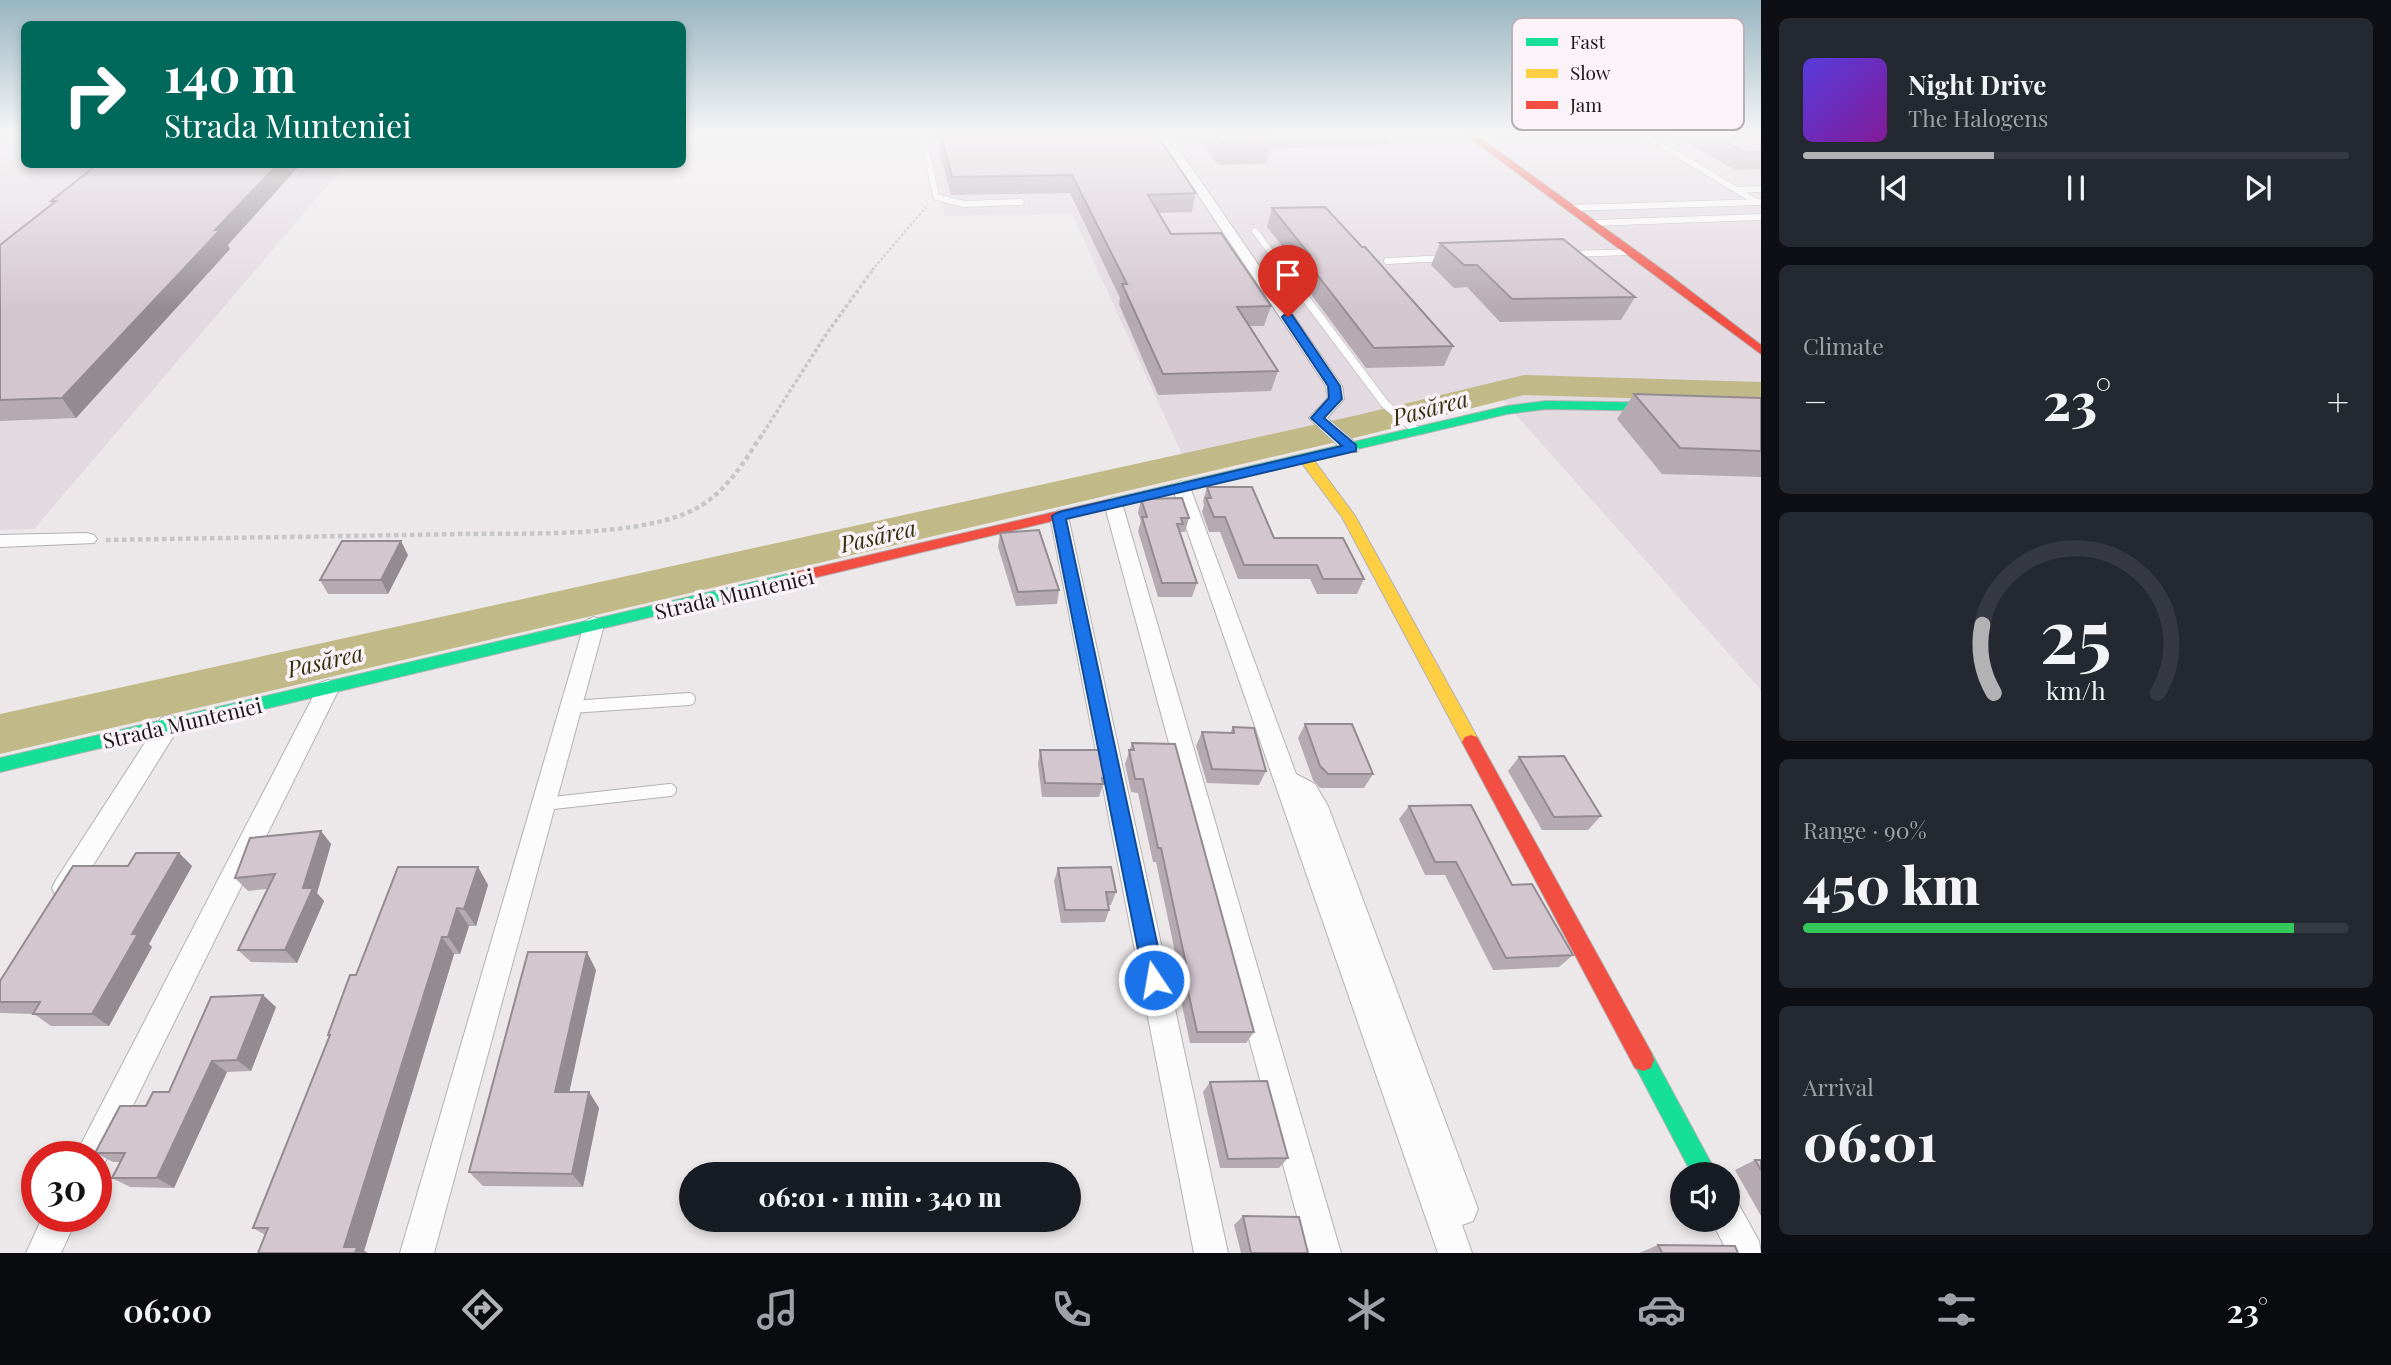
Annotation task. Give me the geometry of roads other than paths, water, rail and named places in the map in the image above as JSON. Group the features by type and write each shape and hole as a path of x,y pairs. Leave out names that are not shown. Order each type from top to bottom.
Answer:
{"street":[{"path":"1203,193 1334,386 1336,399 1317,418 1347,444"},
{"path":"1550,193 1761,351"},
{"name":"Strada Munteniei","path":"0,765 1305,458 1410,427 1546,405 1679,408"},
{"path":"1305,458 1348,516 1364,544 1698,1162"},
{"path":"1181,487 1455,1253"},
{"path":"1113,503 1324,1253"},
{"path":"1059,516 1211,1253"},
{"path":"0,541 87,540"},
{"path":"417,1253 594,625"},
{"path":"99,1141 328,688"},
{"path":"51,910 169,724"},
{"path":"1287,781 1306,791 1316,806 1461,1209"},
{"path":"43,1253 53,1232"},
{"path":"1735,1232 1747,1253"}],"lane":[{"path":"935,193 939,200 953,203 1021,202"},
{"path":"1743,193 1759,202"},
{"path":"1570,208 1759,202"},
{"path":"1592,223 1761,218"},
{"path":"1255,231 1385,404 1410,427"},
{"path":"1563,254 1631,252"},
{"path":"1387,261 1455,258"},
{"path":"571,707 689,699"},
{"path":"544,804 670,790"}],"waterway":[{"name":"Pasărea","path":"0,734 1358,426 1524,385 1761,392"}]}
